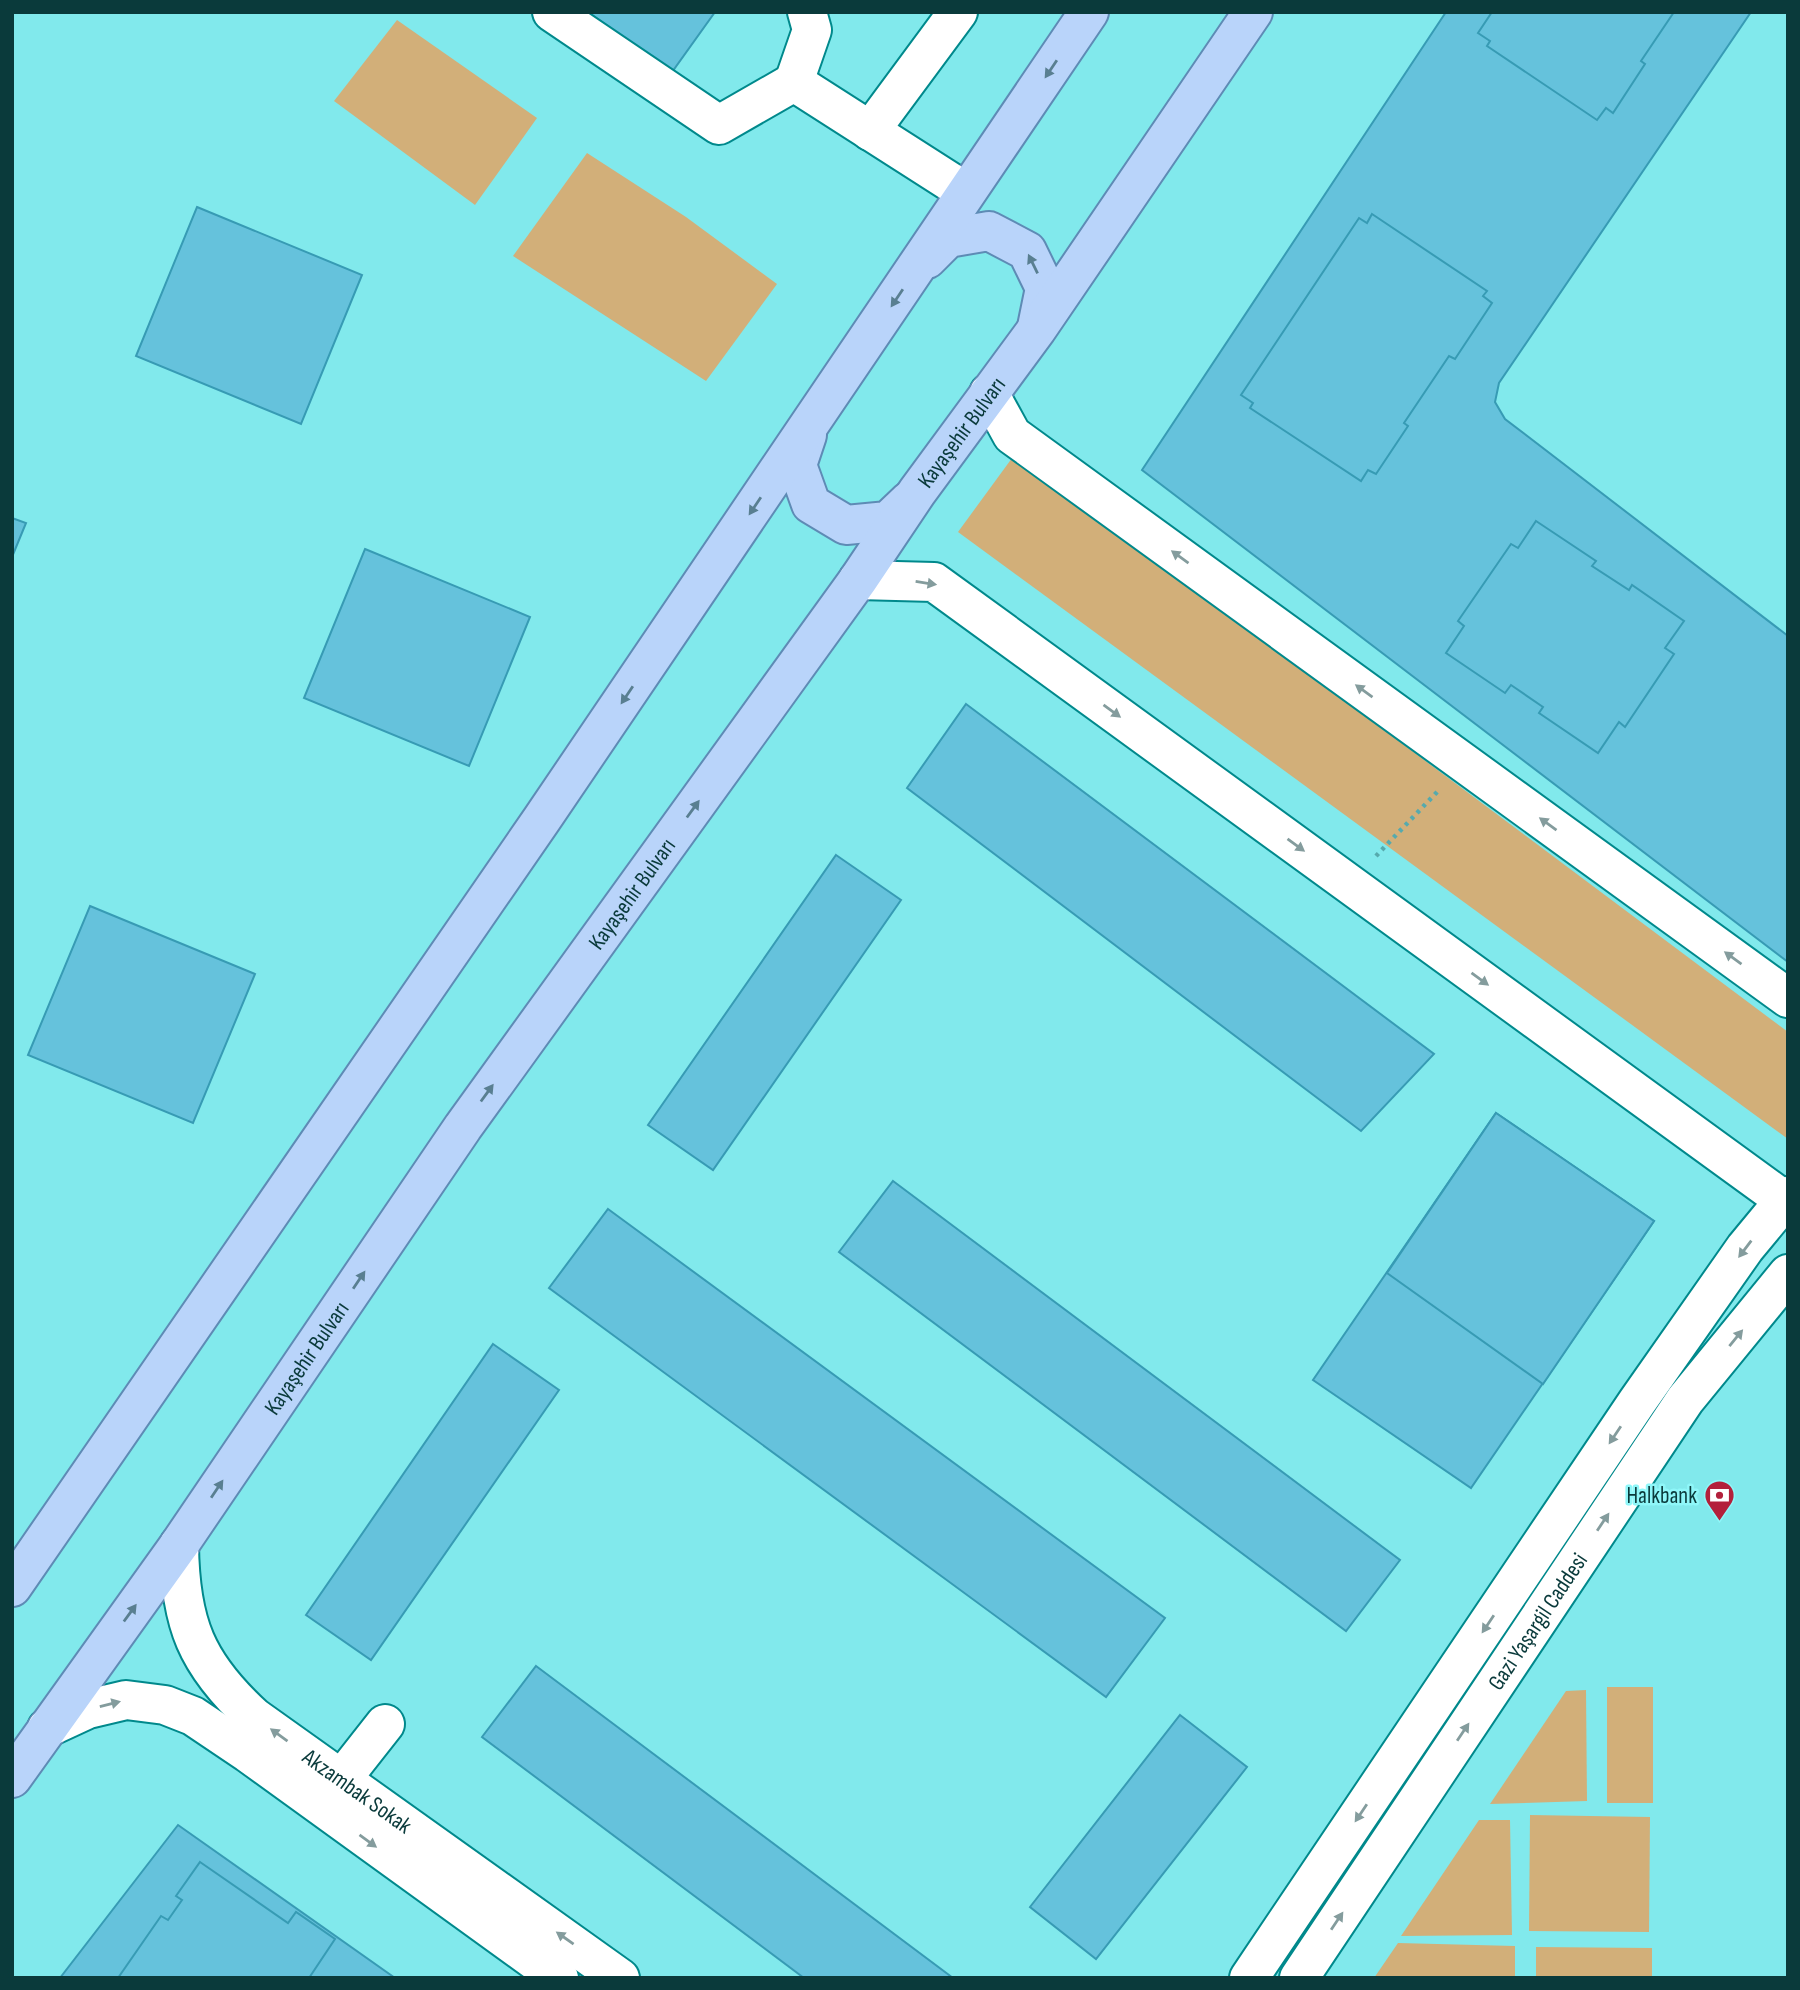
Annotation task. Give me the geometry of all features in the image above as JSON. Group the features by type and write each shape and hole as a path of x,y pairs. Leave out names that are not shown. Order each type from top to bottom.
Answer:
{"main road":[{"path":"13,1584 512,863 919,267 966,192 1089,12"},
{"name":"Kayaşehir Bulvarı","path":"12,1778 179,1545 463,1127 858,580 917,492 1037,329 1253,12"},
{"path":"919,267 948,237 989,231 1027,251 1045,288 1037,329"},
{"path":"810,426 797,465 811,504 846,525 888,521 917,492"}],"street":[{"path":"552,12 719,125 794,82 812,30 807,12"},
{"path":"870,131 958,12"},
{"path":"794,82 966,192"},
{"path":"989,393 1012,435 1788,998"},
{"path":"858,580 934,582 1787,1200 1745,1248 1637,1402 1249,1978"},
{"name":"Gazi Yaşargil Caddesi","path":"1299,1978 1685,1400 1788,1274"},
{"name":"Akzambak Sokak","path":"179,1545 179,1569 191,1633 208,1665 227,1692 330,1793 559,1978"},
{"path":"1525,1568 1556,1592"},
{"name":"Akzambak Sokak","path":"47,1728 88,1709 126,1700 165,1705 192,1716 248,1753 330,1793 620,1978"},
{"path":"330,1793 385,1724"}],"path":[{"path":"1349,884 1465,764"}],"shaded area":[{"path":"397,20 537,118 475,205 334,101"},
{"path":"587,153 686,217 777,284 706,381 513,256"},
{"path":"1015,454 1788,1032 1788,1139 958,532"},
{"path":"1607,1687 1653,1687 1653,1803 1607,1803"},
{"path":"1586,1690 1587,1801 1490,1804 1566,1691"},
{"path":"1530,1815 1650,1817 1649,1932 1529,1931"},
{"path":"1479,1820 1510,1820 1512,1935 1401,1936"},
{"path":"1398,1943 1515,1946 1515,1978 1374,1978"},
{"path":"1536,1947 1652,1948 1652,1978 1536,1978"}],"building":[{"path":"588,12 715,12 672,72"},
{"path":"1446,12 1751,12 1499,383 1495,402 1505,419 1788,636 1788,962 1142,470"},
{"path":"1492,12 1674,12 1641,61 1645,64 1613,113 1606,108 1597,120 1487,46 1490,41 1478,33"},
{"path":"197,207 362,275 301,424 136,356"},
{"path":"1372,214 1487,291 1483,296 1492,303 1455,359 1449,356 1404,423 1408,426 1376,474 1368,470 1361,481 1250,408 1253,403 1241,395 1359,218 1367,223"},
{"path":"12,518 26,523 12,557"},
{"path":"1536,521 1596,561 1592,566 1629,590 1632,585 1684,621 1665,648 1674,654 1625,727 1619,722 1598,753 1539,713 1543,707 1511,685 1505,693 1446,653 1464,626 1458,621 1511,544 1518,548"},
{"path":"365,549 530,617 469,766 304,698"},
{"path":"966,704 1434,1054 1361,1131 907,788"},
{"path":"836,855 901,900 713,1170 648,1125"},
{"path":"90,906 255,974 193,1123 28,1055"},
{"path":"1496,1113 1654,1221 1471,1488 1313,1380"},
{"path":"1496,1113 1654,1221 1543,1384 1387,1273"},
{"path":"893,1181 1400,1560 1346,1631 839,1252"},
{"path":"608,1209 1165,1618 1106,1697 549,1288"},
{"path":"493,1344 559,1390 371,1660 306,1615"},
{"path":"536,1666 953,1978 804,1978 482,1737"},
{"path":"1180,1715 1247,1767 1096,1959 1030,1907"},
{"path":"178,1825 395,1978 60,1978"},
{"path":"200,1862 288,1923 296,1912 335,1939 309,1978 118,1978 161,1916 168,1920 182,1900 176,1896"}],"place":[{"name":"Halkbank","path":"1720,1522"}]}
